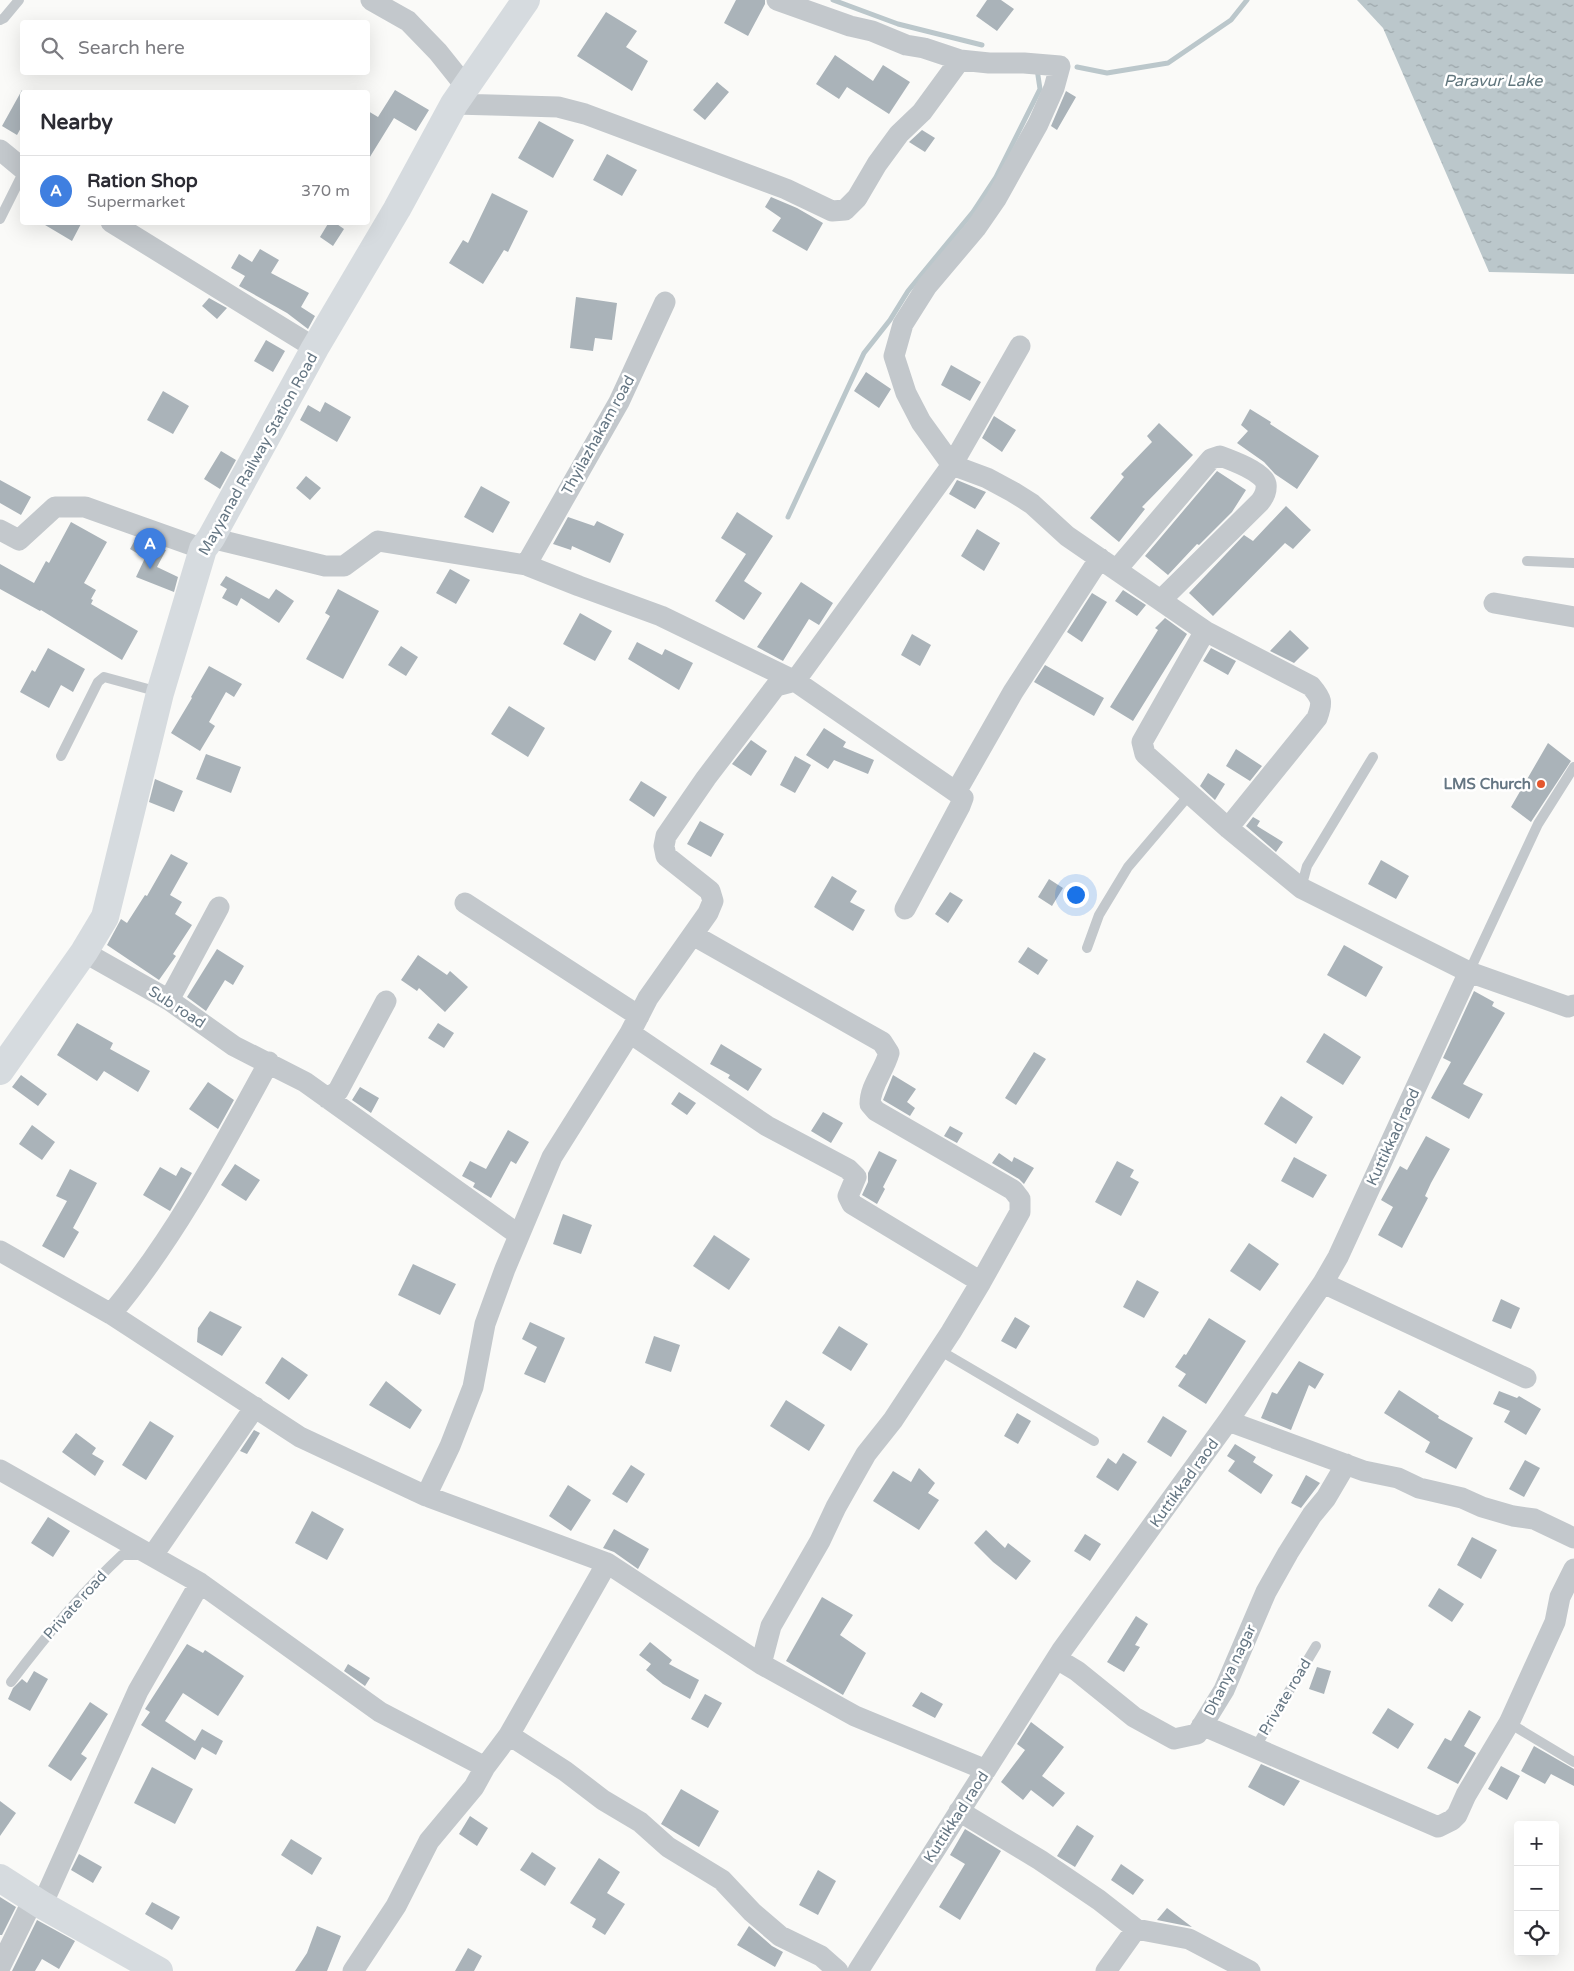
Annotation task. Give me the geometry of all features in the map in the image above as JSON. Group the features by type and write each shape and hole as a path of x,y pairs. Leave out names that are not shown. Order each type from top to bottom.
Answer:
{"main road":[{"name":"Mayyanad Railway Station Road","path":"0,1071 84,952 105,916 160,693 207,544 315,348 397,209 460,96 526,0"},
{"path":"0,1878 38,1902 159,1971"}],"street":[{"path":"371,0 408,21 438,52 460,96 558,107 585,114 786,189 832,210 845,210 857,198 877,164 899,134 922,112 960,60"},
{"path":"777,0 850,26 872,31 906,45 924,48 960,60 1060,66 1054,88 1038,124 996,199 976,228 927,286 904,324 894,356 906,393 920,422 952,465 987,478 1013,492 1032,504 1067,536 1206,631 1311,686 1319,696 1321,706 1317,718 1228,828"},
{"path":"0,150 20,166"},
{"path":"116,225 315,348"},
{"name":"Thyilazhakam road","path":"526,565 619,402 665,302"},
{"path":"426,1496 450,1446 473,1387 485,1324 519,1235 552,1157 635,1025 648,998 708,913 713,901 710,891 666,856 664,846 666,836 706,778 776,686 795,681 952,465 1020,346"},
{"path":"956,792 1013,692 1108,564 1211,459 1220,456 1262,476 1266,483 1266,493 1260,502 1161,600"},
{"path":"0,530 18,540 55,507 85,506 207,544 325,566 344,566 378,541 526,565 661,616 795,681 963,798 905,909"},
{"path":"1494,603 1574,617"},
{"path":"1206,631 1142,742 1145,754 1228,828 1301,888 1469,972 1568,1007 1574,1004"},
{"path":"465,903 635,1025 767,1126 848,1169 856,1177 848,1196 852,1204 980,1282"},
{"path":"169,1000 219,907"},
{"path":"693,935 882,1042 889,1053 886,1064 870,1093 870,1104 876,1111 1013,1190 1020,1198 1020,1212 980,1282 939,1350 893,1420 866,1454 836,1507 820,1541 771,1626 761,1664"},
{"name":"Sub road","path":"84,952 169,1000 234,1046 269,1062 305,1082 519,1235"},
{"name":"Kuttikkad raod","path":"858,1971 1057,1659 1228,1421 1338,1257 1469,972"},
{"path":"327,1098 338,1091 386,1001"},
{"path":"111,1314 133,1288 166,1240 269,1062"},
{"path":"0,1251 111,1314 300,1436 426,1496 607,1563 761,1664 854,1716 986,1770"},
{"path":"1322,1283 1526,1378"},
{"path":"153,1555 255,1407"},
{"path":"1228,1421 1364,1471 1398,1478 1419,1488 1462,1498 1482,1507 1513,1516 1534,1519 1574,1538"},
{"name":"Dhanya nagar","path":"1057,1659 1077,1671 1134,1717 1174,1739 1197,1734 1227,1683 1266,1592 1288,1553 1312,1515 1326,1498 1346,1464"},
{"path":"0,1470 200,1583 380,1712 485,1767"},
{"path":"353,1971 396,1906 429,1841 474,1787 485,1767 509,1735 607,1563"},
{"path":"1202,1725 1438,1827 1452,1820 1457,1815 1466,1795 1510,1723 1555,1622 1560,1597 1574,1569"},
{"path":"0,1967 38,1902 138,1691 200,1583"},
{"path":"509,1735 565,1770 603,1800 640,1822 668,1847 722,1880 752,1912 780,1936 821,1956 838,1971"},
{"path":"959,1811 1047,1864 1136,1929 1189,1939 1250,1971"},
{"path":"1106,1971 1136,1929"}],"lane":[{"path":"0,20 4,18 19,0"},
{"path":"0,219 20,178"},
{"path":"1527,561 1574,563"},
{"path":"61,756 98,682 104,677 160,693"},
{"path":"1301,888 1307,866 1373,757"},
{"path":"1469,972 1538,824 1574,766"},
{"path":"1087,948 1099,915 1128,867 1190,794"},
{"path":"939,1350 1094,1441"},
{"name":"Private road","path":"11,1682 48,1633 102,1573 122,1555 153,1555"},
{"name":"Private road","path":"1255,1748 1316,1646"},
{"path":"1510,1723 1574,1762"}],"water":[{"name":"Paravur Lake","path":"1357,0 1574,0 1574,274 1489,272 1383,28"}],"building":[{"path":"736,0 765,0 765,4 748,36 724,23"},
{"path":"987,0 1001,0 1014,9 997,31 976,16"},
{"path":"606,12 637,31 626,47 648,61 632,91 577,56"},
{"path":"835,55 873,81 883,65 910,82 889,114 847,87 839,99 816,84"},
{"path":"717,82 729,92 705,120 693,110"},
{"path":"395,90 429,110 416,131 394,118 370,157 370,112 378,117"},
{"path":"1066,91 1076,97 1057,130 1051,126"},
{"path":"20,94 20,130 17,135 2,126"},
{"path":"539,121 574,140 553,178 518,158"},
{"path":"922,130 935,138 925,152 909,142"},
{"path":"607,154 637,170 622,196 593,180"},
{"path":"492,193 528,211 508,252 504,250 483,284 449,263 463,240 468,243"},
{"path":"771,197 797,208 823,223 807,251 772,231 781,218 765,207"},
{"path":"45,225 80,225 72,241"},
{"path":"327,225 338,225 344,229 333,246 320,237"},
{"path":"260,249 279,260 271,273 309,293 301,307 315,316 308,329 287,313 239,286 245,276 231,268 239,254 252,262"},
{"path":"576,297 617,303 612,340 595,338 593,351 570,348"},
{"path":"209,298 227,308 217,319 202,306"},
{"path":"266,340 285,351 273,372 254,361"},
{"path":"951,365 981,382 970,401 941,385"},
{"path":"866,372 891,389 879,408 854,391"},
{"path":"163,391 189,406 173,434 147,420"},
{"path":"325,402 351,417 337,442 300,420 308,405 320,412"},
{"path":"1250,409 1319,456 1297,489 1237,443 1248,431 1241,425"},
{"path":"994,416 1016,430 1002,452 982,438"},
{"path":"1159,423 1193,455 1142,507 1145,509 1119,542 1090,518 1124,477 1121,474 1152,442 1147,436"},
{"path":"221,451 236,460 220,489 204,479"},
{"path":"1217,471 1246,490 1232,512 1199,545 1197,544 1168,575 1145,556"},
{"path":"306,476 321,488 310,500 296,488"},
{"path":"0,480 31,497 21,515 0,503"},
{"path":"957,480 986,492 975,509 949,494"},
{"path":"481,486 510,502 493,533 464,517"},
{"path":"1286,506 1311,530 1293,549 1285,543 1213,616 1189,593 1244,535 1253,541"},
{"path":"737,512 773,536 744,581 762,593 744,620 715,601 746,554 721,538"},
{"path":"568,517 594,526 597,521 624,534 610,563 572,546 571,550 553,544"},
{"path":"71,522 107,542 84,583 96,590 91,599 93,600 91,604 138,631 122,660 41,610 0,589 0,564 34,583 46,561 49,563"},
{"path":"977,529 1000,543 984,571 961,556"},
{"path":"136,538 166,550 157,567 178,577 174,592 136,577 145,558 130,549"},
{"path":"450,569 470,580 456,604 436,593"},
{"path":"226,576 269,599 276,589 294,601 279,623 241,598 237,606 222,598 227,589 220,585"},
{"path":"801,582 833,603 819,625 809,619 783,661 757,647"},
{"path":"338,589 379,611 343,679 306,659 330,616 325,613"},
{"path":"1123,590 1146,605 1137,616 1115,601"},
{"path":"1092,593 1107,602 1082,642 1067,632"},
{"path":"580,613 612,631 595,661 563,644"},
{"path":"1165,618 1187,634 1133,721 1110,707 1158,630 1155,628"},
{"path":"1290,630 1309,648 1294,663 1270,651"},
{"path":"912,634 931,645 920,666 901,655"},
{"path":"637,642 662,655 665,649 693,663 679,690 628,659"},
{"path":"401,646 418,657 406,676 388,665"},
{"path":"48,648 85,669 73,692 61,685 49,708 20,692 32,670 35,672"},
{"path":"1211,648 1236,661 1228,675 1203,661"},
{"path":"1045,665 1104,698 1094,716 1034,682"},
{"path":"209,666 242,684 234,697 226,692 209,722 215,726 200,751 171,733"},
{"path":"509,706 545,728 528,757 491,734"},
{"path":"824,728 846,742 843,747 874,760 868,774 834,760 828,769 806,755"},
{"path":"751,740 767,751 751,776 732,764"},
{"name":"LMS Church","path":"1548,743 1571,761 1531,822 1511,807"},
{"path":"1236,749 1262,766 1250,781 1226,766"},
{"path":"206,754 241,767 231,793 196,779"},
{"path":"795,756 811,765 795,793 780,785"},
{"path":"1208,773 1225,784 1215,800 1200,786"},
{"path":"155,779 183,791 174,812 149,802"},
{"path":"641,781 667,797 654,817 629,800"},
{"path":"1253,817 1260,821 1257,826 1283,842 1276,852 1246,826"},
{"path":"700,821 724,834 711,857 687,844"},
{"path":"171,854 188,863 170,895 182,902 175,914 192,925 173,954 176,956 159,980 107,945 121,919 127,923 145,895 147,896"},
{"path":"1381,860 1409,876 1396,899 1368,884"},
{"path":"832,876 857,891 850,902 865,910 853,931 814,907"},
{"path":"1049,879 1063,888 1052,906 1038,897"},
{"path":"950,892 963,900 948,923 935,914"},
{"path":"1344,945 1383,967 1366,997 1327,975"},
{"path":"1028,947 1048,960 1038,975 1018,962"},
{"path":"217,949 244,966 233,985 225,980 206,1011 187,997"},
{"path":"418,955 447,975 450,971 468,987 445,1012 419,988 417,991 401,980"},
{"path":"1474,991 1494,1002 1492,1006 1505,1013 1463,1084 1483,1094 1469,1119 1431,1098 1451,1062 1443,1058"},
{"path":"77,1023 113,1043 110,1049 150,1071 138,1092 104,1071 97,1081 57,1055"},
{"path":"438,1023 454,1033 444,1048 428,1038"},
{"path":"1324,1033 1361,1057 1343,1085 1306,1062"},
{"path":"721,1044 762,1069 748,1091 728,1078 730,1075 710,1064"},
{"path":"1034,1052 1046,1059 1016,1105 1005,1098"},
{"path":"21,1075 47,1094 38,1106 12,1087"},
{"path":"893,1075 916,1089 907,1102 915,1108 910,1116 883,1100"},
{"path":"208,1082 234,1100 218,1129 189,1109"},
{"path":"360,1087 379,1098 371,1113 352,1100"},
{"path":"679,1092 696,1103 687,1115 671,1104"},
{"path":"1281,1096 1313,1117 1296,1144 1264,1124"},
{"path":"823,1112 843,1123 831,1143 811,1131"},
{"path":"32,1125 55,1142 42,1160 19,1144"},
{"path":"950,1126 963,1133 957,1143 944,1136"},
{"path":"508,1130 529,1142 516,1164 511,1161 491,1198 473,1187 475,1183 462,1176 470,1161 486,1169"},
{"path":"1426,1136 1450,1149 1431,1183 1425,1196 1428,1198 1402,1248 1378,1235 1393,1207 1381,1200 1400,1166 1407,1170"},
{"path":"879,1151 897,1160 883,1187 885,1189 877,1204 862,1195 868,1182 868,1173"},
{"path":"999,1153 1012,1162 1014,1157 1034,1168 1024,1184 992,1163"},
{"path":"1294,1157 1327,1175 1313,1198 1281,1181"},
{"path":"1117,1161 1134,1170 1130,1177 1139,1182 1121,1216 1095,1202"},
{"path":"235,1164 260,1180 246,1201 221,1185"},
{"path":"160,1167 176,1176 181,1167 192,1173 170,1211 143,1195"},
{"path":"70,1169 97,1183 73,1228 79,1232 64,1258 42,1246 67,1201 56,1196"},
{"path":"563,1214 592,1225 581,1254 553,1244"},
{"path":"714,1235 750,1259 729,1290 693,1266"},
{"path":"1249,1243 1279,1264 1260,1291 1230,1271"},
{"path":"413,1264 456,1284 440,1315 398,1295"},
{"path":"1137,1280 1159,1292 1144,1318 1123,1307"},
{"path":"1501,1299 1520,1308 1511,1329 1492,1321"},
{"path":"210,1311 242,1327 222,1356 197,1342 198,1328"},
{"path":"1015,1317 1030,1326 1016,1349 1001,1341"},
{"path":"1209,1318 1246,1341 1206,1404 1178,1386 1186,1374 1175,1367 1184,1354 1186,1355"},
{"path":"530,1322 565,1338 545,1383 524,1374 537,1347 522,1339"},
{"path":"839,1326 868,1344 851,1371 822,1353"},
{"path":"654,1336 680,1345 671,1372 645,1363"},
{"path":"282,1357 308,1375 289,1400 265,1383"},
{"path":"1299,1361 1324,1374 1315,1389 1309,1385 1291,1430 1261,1418 1272,1392 1277,1394"},
{"path":"386,1381 422,1410 410,1429 369,1405"},
{"path":"1399,1390 1439,1416 1438,1418 1473,1438 1456,1469 1425,1452 1430,1442 1384,1413"},
{"path":"1499,1391 1517,1398 1519,1396 1541,1409 1526,1435 1504,1422 1510,1411 1493,1404"},
{"path":"786,1400 825,1425 809,1451 770,1426"},
{"path":"1017,1413 1031,1421 1018,1444 1004,1436"},
{"path":"1163,1416 1187,1431 1171,1457 1147,1442"},
{"path":"150,1421 174,1436 146,1480 122,1465"},
{"path":"254,1430 260,1433 247,1454 240,1451"},
{"path":"76,1433 96,1448 92,1454 104,1461 95,1476 62,1452"},
{"path":"1235,1444 1256,1457 1253,1462 1273,1475 1261,1494 1228,1471 1235,1461 1227,1456"},
{"path":"1123,1453 1137,1462 1118,1491 1096,1477 1108,1458 1116,1464"},
{"path":"1525,1460 1540,1468 1524,1497 1509,1489"},
{"path":"631,1465 645,1474 627,1503 612,1494"},
{"path":"919,1468 935,1483 928,1493 939,1500 919,1530 873,1501 893,1471 911,1482"},
{"path":"1306,1475 1320,1483 1301,1508 1291,1503"},
{"path":"568,1485 591,1500 571,1531 549,1516"},
{"path":"312,1511 344,1529 327,1560 295,1543"},
{"path":"48,1517 70,1531 53,1557 31,1543"},
{"path":"614,1529 649,1549 638,1569 614,1552 603,1548"},
{"path":"986,1530 1005,1548 1008,1543 1031,1561 1016,1580 993,1562 974,1543"},
{"path":"1085,1534 1101,1544 1090,1561 1074,1551"},
{"path":"1472,1537 1497,1550 1481,1579 1457,1565"},
{"path":"1439,1588 1464,1604 1452,1622 1428,1606"},
{"path":"822,1597 853,1615 840,1635 866,1653 843,1695 786,1661"},
{"path":"1136,1616 1148,1624 1135,1645 1140,1647 1124,1672 1107,1662"},
{"path":"650,1642 672,1660 669,1664 699,1680 690,1699 663,1684 646,1670 651,1664 639,1655"},
{"path":"187,1644 203,1653 205,1650 244,1676 218,1716 183,1693 165,1721 195,1741 202,1729 223,1741 216,1755 202,1747 195,1760 141,1725 150,1712 145,1709"},
{"path":"348,1664 370,1678 365,1686 344,1671"},
{"path":"1317,1667 1331,1671 1324,1694 1309,1689"},
{"path":"34,1671 48,1679 30,1711 8,1699 13,1688 22,1679 27,1683"},
{"path":"921,1692 943,1704 935,1718 912,1706"},
{"path":"705,1694 722,1703 708,1728 691,1719"},
{"path":"90,1702 108,1714 81,1754 87,1758 71,1781 48,1766"},
{"path":"1388,1708 1414,1724 1398,1749 1372,1733"},
{"path":"1469,1710 1481,1717 1464,1746 1476,1753 1458,1784 1427,1768 1445,1738 1451,1741"},
{"path":"1031,1722 1064,1747 1042,1776 1065,1793 1053,1807 1031,1790 1023,1800 1001,1782 1025,1750 1017,1744"},
{"path":"1534,1746 1574,1769 1574,1786 1551,1774 1545,1784 1521,1771"},
{"path":"1261,1764 1300,1781 1284,1806 1248,1787"},
{"path":"1501,1766 1520,1776 1507,1800 1488,1789"},
{"path":"152,1767 193,1789 175,1824 134,1803"},
{"path":"681,1789 719,1811 699,1847 661,1824"},
{"path":"0,1801 16,1813 0,1836"},
{"path":"470,1816 488,1828 477,1846 459,1834"},
{"path":"1077,1825 1094,1836 1075,1867 1057,1856"},
{"path":"965,1829 1001,1851 960,1920 939,1907 965,1864 950,1855"},
{"path":"291,1839 322,1858 312,1875 281,1855"},
{"path":"532,1852 556,1868 545,1886 520,1870"},
{"path":"79,1854 102,1867 93,1883 71,1870"},
{"path":"599,1858 620,1872 607,1893 625,1904 605,1935 592,1927 596,1919 570,1903"},
{"path":"1121,1864 1144,1880 1133,1895 1111,1880"},
{"path":"818,1870 836,1881 818,1915 799,1905"},
{"path":"0,1897 16,1907 2,1935 0,1935"},
{"path":"152,1902 180,1917 172,1930 145,1914"},
{"path":"1167,1908 1192,1927 1157,1920"},
{"path":"37,1920 75,1941 59,1969 42,1959 35,1971 12,1971"},
{"path":"317,1926 341,1936 327,1971 295,1971 307,1953"},
{"path":"749,1926 772,1946 783,1952 775,1967 737,1945"},
{"path":"468,1948 482,1956 474,1971 455,1971"}],"waterway":[{"path":"833,0 898,24 982,45"},
{"path":"1077,67 1107,73 1168,63 1231,20 1247,0"},
{"path":"788,517 864,353 890,320 908,291 973,212 996,177 1040,89 1037,69"}],"place":[{"name":"Ration Shop","path":"150,569"},
{"name":"LMS Church","path":"1541,784"}]}
